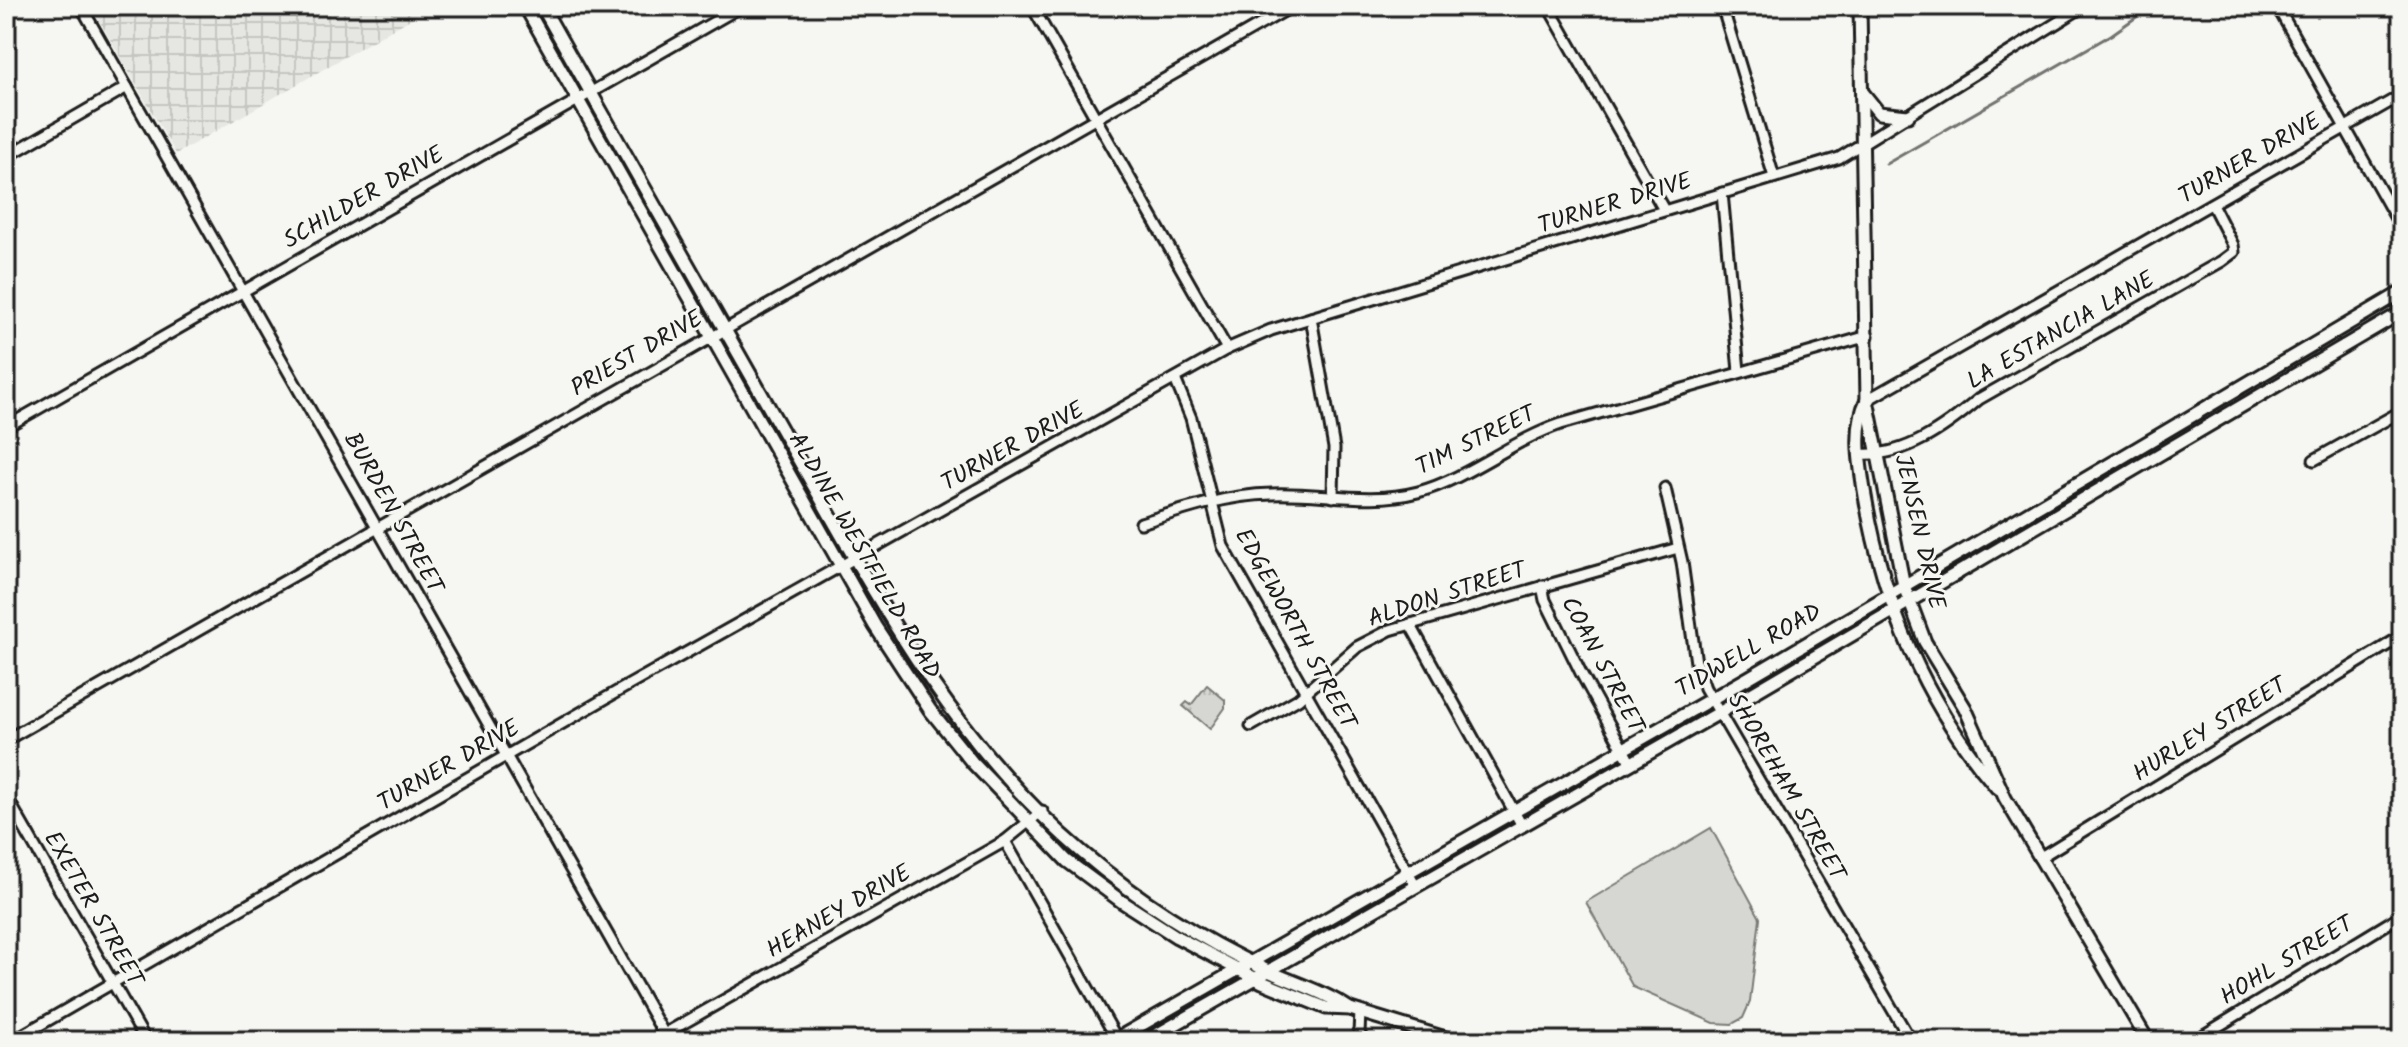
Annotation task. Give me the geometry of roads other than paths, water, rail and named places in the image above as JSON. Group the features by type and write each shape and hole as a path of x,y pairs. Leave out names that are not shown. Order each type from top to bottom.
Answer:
{"main road":[{"name":"ALDINE WESTFIELD ROAD","path":"525,6 841,566 930,710 972,762 1067,861 1121,901 1177,937 1255,978 1326,1008 1355,1010"},
{"name":"ALDINE WESTFIELD ROAD","path":"542,6 888,618 959,721 1079,849 1183,926 1268,971 1331,996 1355,1010 1455,1041"},
{"name":"JENSEN DRIVE","path":"1860,6 1865,143 1867,400 1886,509 1908,602 1925,642 1978,734 2005,798 2148,1041"},
{"path":"1863,93 1879,113 1908,116"},
{"path":"643,216 656,208"},
{"name":"TIDWELL ROAD","path":"1116,1040 1711,699 2402,292"},
{"name":"TIDWELL ROAD","path":"1146,1041 1719,713 2402,312"},
{"path":"2319,341 2328,355"},
{"path":"2226,397 2234,410"},
{"name":"JENSEN DRIVE","path":"1867,400 1862,411 1859,454 1876,559 1892,612 1944,717 1967,753 2005,798"},
{"path":"775,448 788,440"},
{"path":"2135,450 2143,463"},
{"path":"2051,500 2059,513"},
{"path":"1989,537 1997,550"},
{"path":"1121,901 1129,889"}],"street":[{"name":"BURDEN STREET","path":"81,6 666,1038"},
{"name":"SCHILDER DRIVE","path":"6,427 742,6"},
{"path":"1548,6 1664,210"},
{"path":"1722,6 1774,177"},
{"name":"TURNER DRIVE","path":"12,1041 507,755 1227,349 1311,318 1839,158 2084,6"},
{"path":"2278,6 2402,229"},
{"name":"PRIEST DRIVE","path":"6,740 710,335 1291,7"},
{"path":"1037,8 1092,118 1227,349"},
{"path":"6,157 127,87"},
{"name":"TURNER DRIVE","path":"1867,400 2402,95"},
{"path":"1722,193 1739,371"},
{"name":"LA ESTANCIA LANE","path":"1859,454 1893,454 1945,425 1979,399 2222,261 2234,252 2233,245 2212,204"},
{"path":"1311,318 1334,448 1333,497"},
{"name":"TIM STREET","path":"1141,523 1210,502 1273,494 1372,500 1417,492 1450,480 1545,429 1868,336"},
{"name":"EDGEWORTH STREET","path":"1175,379 1191,418 1223,546 1415,885"},
{"path":"2314,460 2402,411"},
{"name":"SHOREHAM STREET","path":"1665,488 1696,663 1711,699 1911,1041"},
{"name":"ALDON STREET","path":"1251,726 1306,693 1357,647 1410,624 1678,548"},
{"name":"COAN STREET","path":"1542,586 1545,600 1630,762"},
{"path":"1410,624 1521,824"},
{"name":"HURLEY STREET","path":"2039,858 2402,636"},
{"name":"EXETER STREET","path":"6,796 146,1041"},
{"name":"HEANEY DRIVE","path":"652,1041 666,1038 1005,841 1042,811"},
{"path":"1005,841 1116,1040"},
{"name":"HOHL STREET","path":"2194,1041 2402,915"},
{"path":"1355,1010 1359,1033 1364,1041"}],"waterway":[{"path":"1886,164 2111,35 2152,6"}]}
